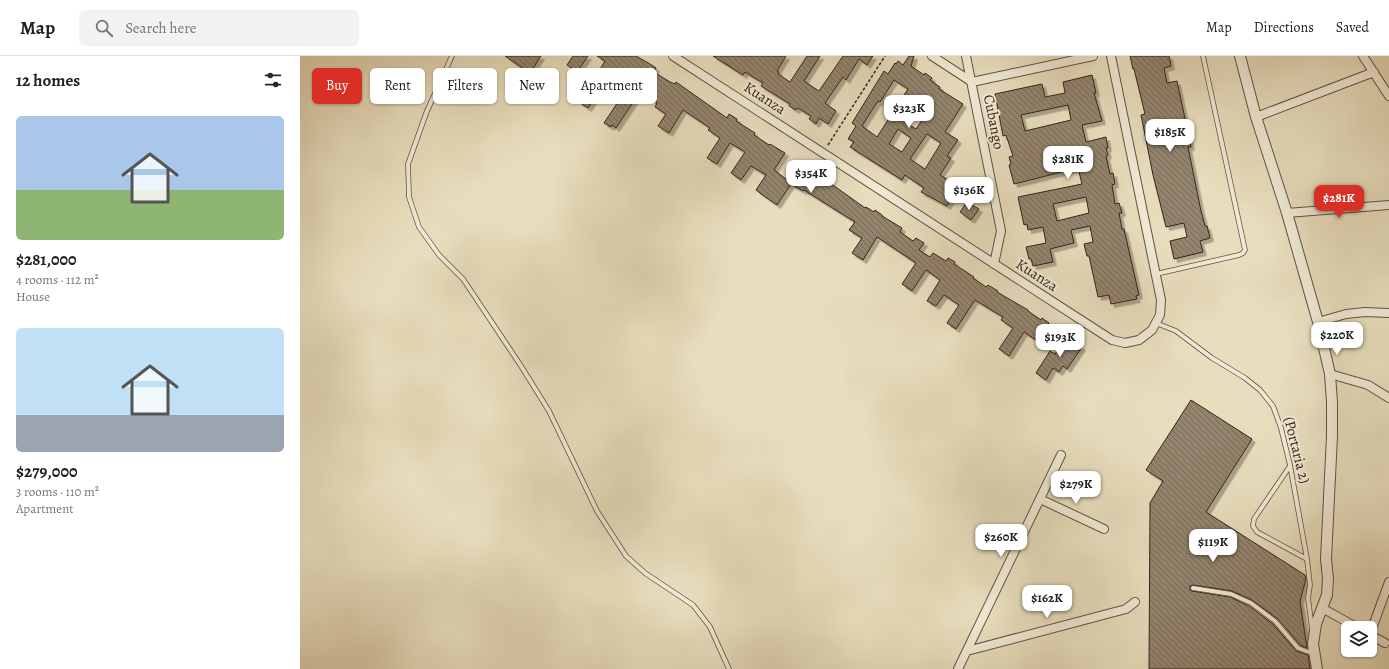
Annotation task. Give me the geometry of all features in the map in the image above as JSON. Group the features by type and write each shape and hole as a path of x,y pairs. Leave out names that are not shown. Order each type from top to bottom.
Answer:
{"street":[{"name":"Kuanza","path":"673,56 1112,340 1125,343 1139,340 1152,330 1160,315 1161,300 1111,56"},
{"path":"932,56 972,82 1093,56"},
{"name":"Cubango","path":"966,56 1001,230 994,264"},
{"path":"1241,56 1256,118 1287,213 1318,322 1330,374 1332,429 1326,559 1328,578 1327,595 1316,624 1314,654 1317,669"},
{"path":"1363,56 1389,96"},
{"path":"1256,118 1374,72"},
{"path":"1287,213 1389,205"},
{"path":"1318,322 1365,312 1389,313"},
{"path":"1330,374 1368,385 1389,398"},
{"path":"958,669 1061,456"},
{"path":"1040,499 1104,529"},
{"path":"1375,621 1389,582"},
{"path":"967,650 1126,609 1135,602"},
{"path":"1322,608 1345,621"},
{"path":"1377,639 1385,644"}],"lane":[{"path":"452,56 426,111 408,164 409,197 419,227 439,255 463,279 521,366 549,411 597,511 626,556 645,573 693,605 710,627 729,669"},
{"path":"1156,274 1238,255 1243,253 1245,250 1204,56"},
{"name":"(Portaria 2)","path":"1156,323 1176,331 1198,349 1245,378 1260,390 1273,406 1281,428 1290,465 1307,560 1310,585 1308,598 1314,644"},
{"path":"1290,465 1254,519 1253,526 1257,532 1307,560"},
{"path":"1193,588 1231,594 1251,603 1275,621 1298,648 1314,654"}],"path":[{"path":"828,145 885,56"}],"building":[{"path":"505,56 541,56 533,68 523,68"},
{"path":"573,56 588,56 580,68 571,68 567,65"},
{"path":"597,56 636,56 656,68 601,68 605,61"},
{"path":"713,56 786,56 777,71 779,72 778,74 790,82 807,56 820,56 804,81 819,91 843,56 873,56 867,65 859,59 846,80 843,77 825,103 836,111 828,124 819,118 816,124 809,119 811,116 798,108 796,110 789,106 790,104 761,86 763,83 745,72 743,75"},
{"path":"909,56 914,56 911,66 924,75 925,73 932,78 930,80 940,87 939,89 963,104 945,132 958,140 947,156 951,158 940,175 959,187 947,206 921,192 924,188 905,175 902,180 850,147 854,142 848,139 856,126 852,123 884,71 888,74 898,61 903,65","holes":["894,80 908,89 877,137 862,126 878,101 880,102","917,98 931,107 916,129 902,120","898,129 911,138 902,152 889,144","927,134 941,143 925,169 910,159"]},
{"path":"1130,56 1169,56 1171,66 1164,68 1167,83 1177,81 1191,147 1188,147 1201,211 1210,238 1200,241 1203,252 1174,259 1170,241 1187,237 1184,223 1166,227 1153,175 1141,115 1145,114"},
{"path":"657,74 670,82 675,84 676,82 727,118 729,114 737,119 736,121 755,133 754,135 785,153 774,170 786,179 800,161 806,166 804,169 817,178 823,178 865,208 866,207 874,212 875,210 902,228 900,232 913,241 916,238 924,243 919,250 930,257 933,253 946,261 948,258 955,262 954,264 986,287 988,285 1041,320 1042,318 1049,323 1046,326 1052,330 1043,345 1024,332 1009,356 999,349 1013,328 1001,320 1003,317 975,300 956,329 947,323 959,305 944,295 936,306 927,301 940,280 926,270 912,291 902,284 916,263 877,237 863,260 852,253 862,238 849,230 855,222 804,190 803,191 791,184 777,205 756,190 766,175 751,166 741,180 731,173 745,152 730,143 717,164 707,158 720,138 708,130 710,128 683,110 669,133 658,126 666,114 655,107 657,104"},
{"path":"1092,75 1096,93 1094,93 1102,121 1082,125 1086,142 1106,137 1108,148 1106,148 1108,155 1106,156 1110,174 1113,173 1115,184 1112,185 1115,204 1119,203 1122,213 1119,213 1139,295 1136,296 1137,299 1111,304 1109,295 1098,297 1089,256 1087,256 1084,244 1093,242 1090,226 1071,230 1074,243 1050,249 1053,262 1033,266 1031,259 1029,259 1026,247 1046,243 1043,227 1028,230 1027,224 1024,225 1018,197 1082,184 1078,168 1014,184 1009,165 1011,164 1009,157 1013,156 1006,135 1003,136 995,94 1042,84 1045,97 1065,93 1063,82","holes":["1068,105 1071,120 1025,131 1021,115","1086,197 1089,213 1057,221 1053,204"]},
{"path":"582,104 591,104 588,108"},
{"path":"617,104 632,104 616,128 612,125 611,127 604,123"},
{"path":"967,202 979,209 971,220 960,212"},
{"path":"1066,336 1082,347 1067,369 1063,366 1059,372 1053,368 1046,380 1036,373 1050,351 1055,354"},
{"path":"1191,400 1252,439 1206,512 1305,575 1306,579 1300,601 1307,648 1300,645 1278,619 1252,600 1232,591 1193,585 1190,586 1190,590 1230,597 1249,606 1273,624 1296,651 1308,655 1310,669 1149,669 1150,503 1163,481 1146,470"}]}
